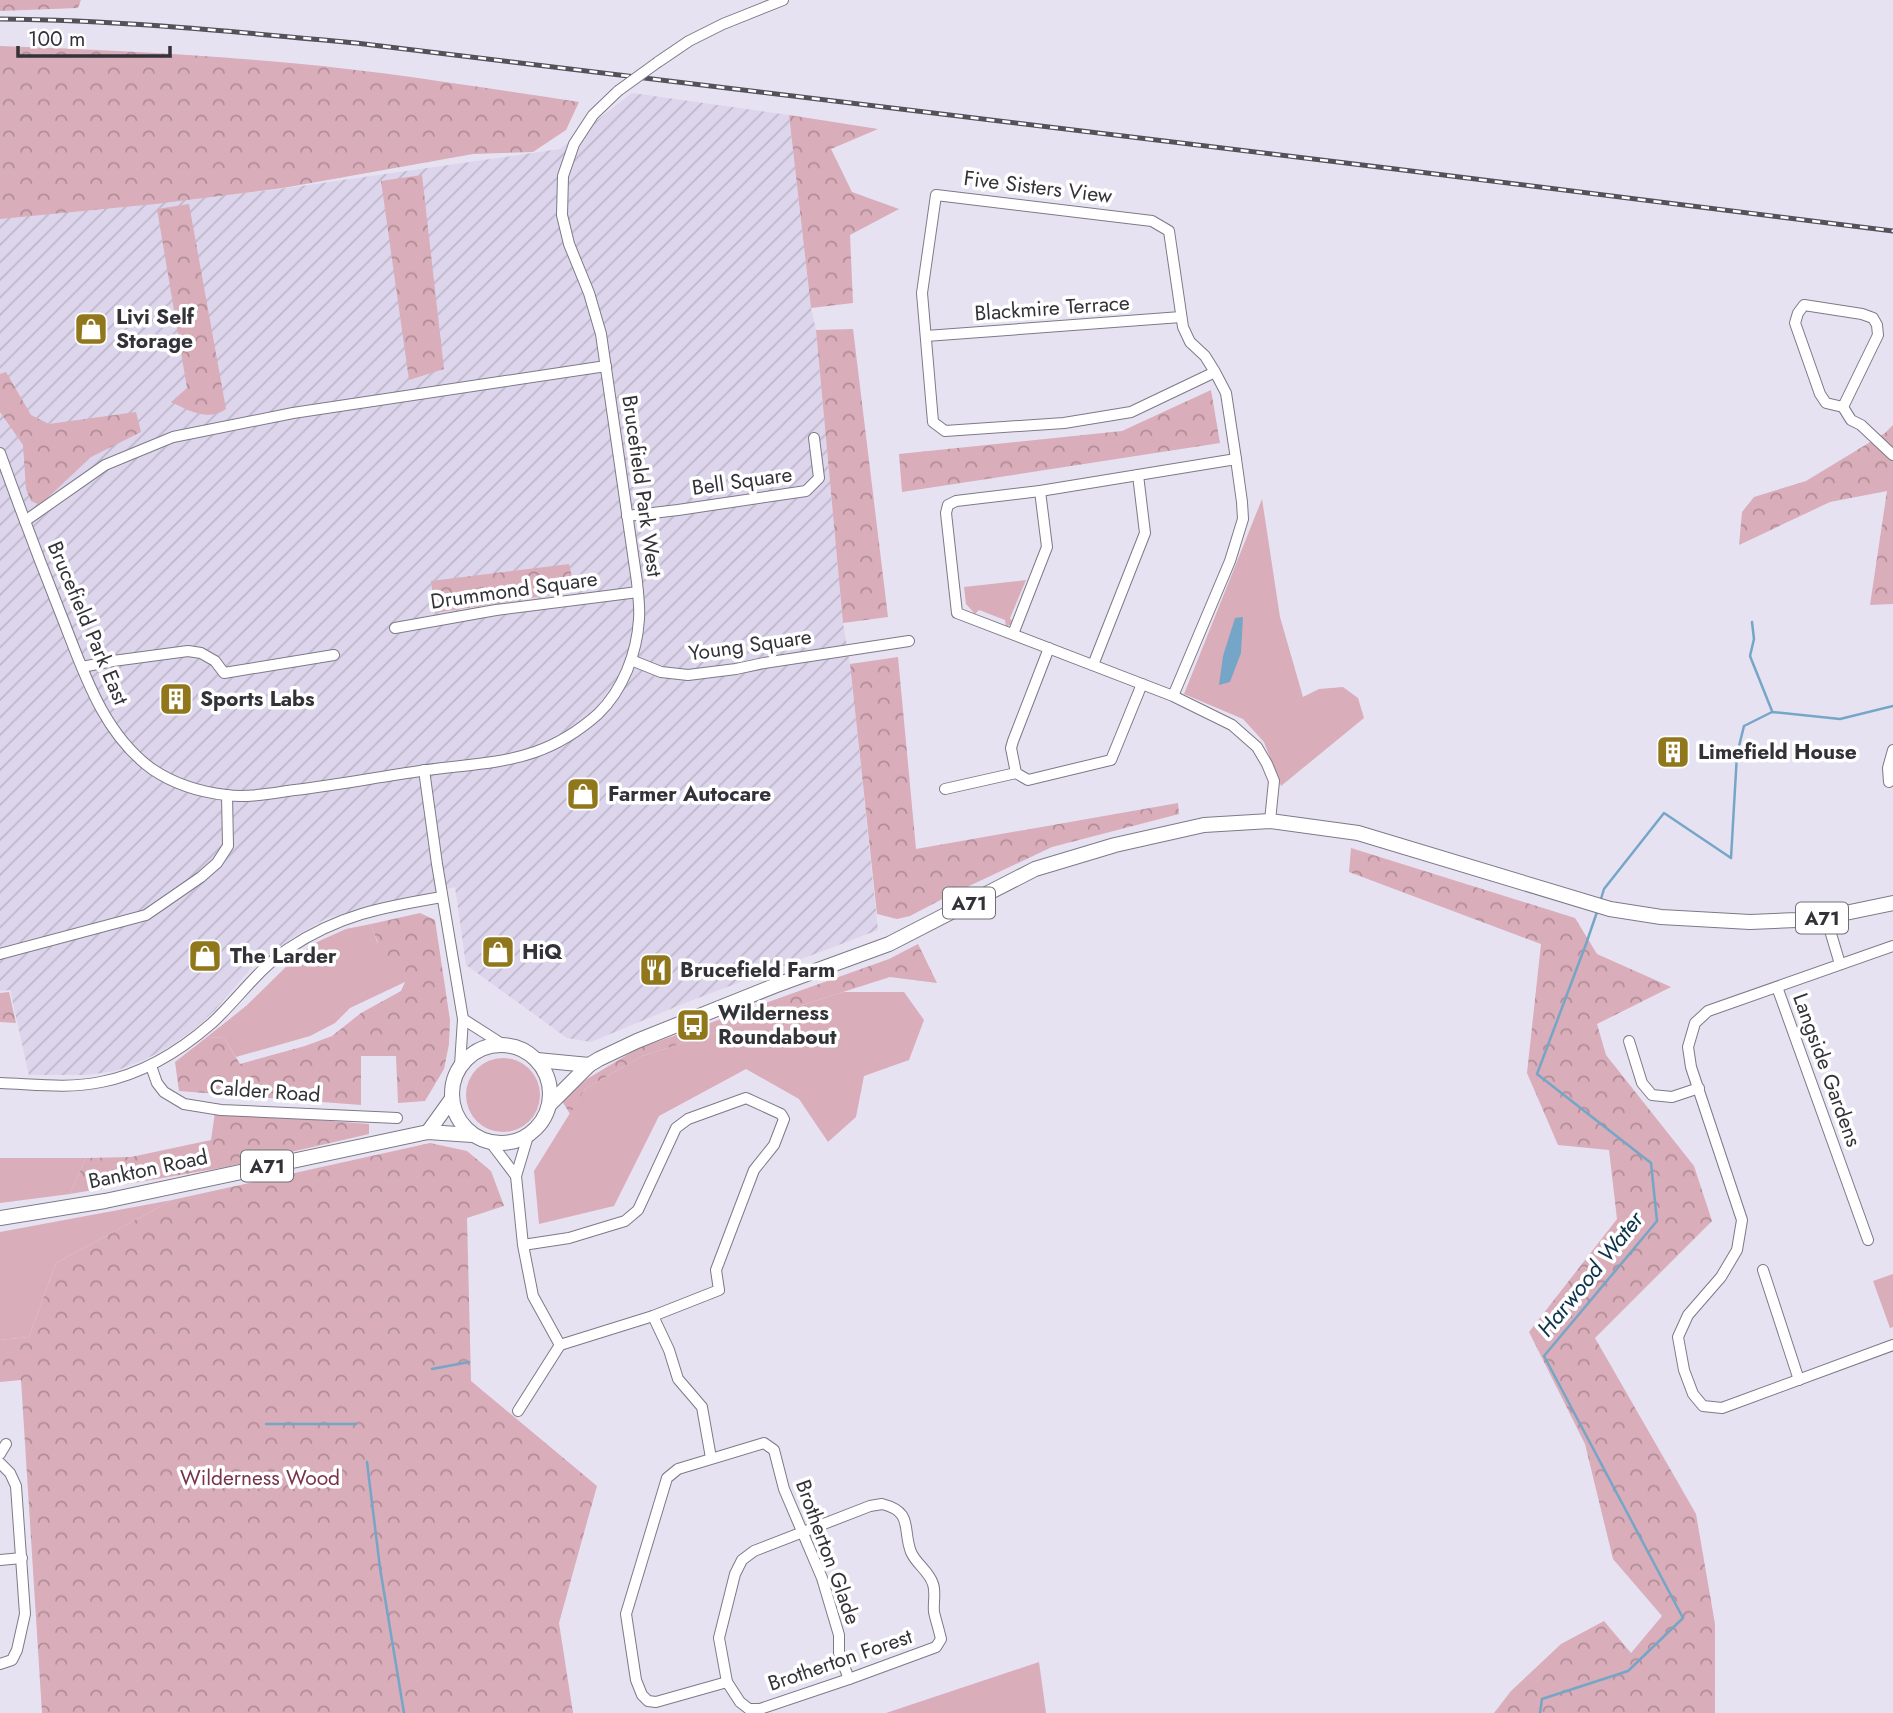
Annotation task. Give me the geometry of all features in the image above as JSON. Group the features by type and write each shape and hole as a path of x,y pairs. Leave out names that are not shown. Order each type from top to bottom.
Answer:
{"main road":[{"name":"A71","path":"528,1136 541,1123 550,1104 589,1065 638,1041 889,944 1035,869 1115,845 1204,825 1270,821 1358,833 1610,909 1661,917 1750,922 1826,917 1893,903"},
{"path":"472,1135 455,1113 451,1088 460,1065 471,1054 486,1047 515,1046 537,1060 546,1073 550,1104"},
{"path":"537,1060 589,1065"},
{"path":"428,1132 451,1100"},
{"name":"Bankton Road","path":"0,1217 105,1200 428,1132 472,1135"},
{"name":"A71","path":"472,1135 491,1143"},
{"path":"491,1143 516,1142 528,1136"}],"street":[{"name":"Brucefield Park West","path":"424,770 495,762 534,752 577,731 605,706 631,660 637,640 638,592 606,366 595,311 565,230 562,215 563,176 574,144 593,115 618,91 689,41 783,0"},
{"name":"Five Sisters View","path":"1173,696 1230,561 1243,519 1226,393 1215,372 1205,356 1190,342 1181,317 1169,231 1152,221 936,195 922,284 933,422 945,431 1064,423 1131,412 1215,372"},
{"path":"1843,407 1878,335 1877,325 1874,318 1862,314 1804,305 1795,323 1820,394 1826,403 1843,407 1851,420 1861,425 1893,455"},
{"name":"Blackmire Terrace","path":"926,336 1181,317"},
{"path":"25,521 105,465 173,436 306,411 606,366"},
{"name":"Bell Square","path":"626,516 806,491 818,478 814,438"},
{"name":"Brucefield Park East","path":"0,453 91,690 111,726 126,746 152,769 191,788 227,795 272,793 424,770"},
{"path":"1236,459 1040,491 956,501 948,505 946,513 957,613 1173,696 1232,725 1257,747 1268,764 1274,781 1270,821"},
{"path":"1093,665 1145,533 1138,475"},
{"path":"1013,634 1047,547 1040,491"},
{"name":"Drummond Square","path":"395,628 496,610 638,592"},
{"name":"Young Square","path":"631,660 661,672 688,675 909,641"},
{"path":"1016,773 1011,748 1048,648"},
{"path":"82,667 188,651 201,653 215,661 224,673 334,655"},
{"path":"945,789 1016,773 1028,780 1111,760 1142,684"},
{"path":"1889,782 1882,767 1893,750"},
{"path":"424,770 463,1019 460,1065"},
{"path":"0,954 146,915 201,877 217,863 228,846 227,795"},
{"path":"0,1083 65,1085 101,1082 151,1066 173,1054 213,1022 263,968 313,933 340,920 374,910 442,897"},
{"path":"1826,917 1840,964"},
{"path":"1777,987 1893,946"},
{"name":"Langside Gardens","path":"1868,1240 1777,987 1708,1011 1695,1023 1688,1047 1691,1067 1742,1220 1737,1250 1721,1277 1688,1314 1678,1337 1684,1370 1693,1394 1703,1406 1722,1408 1893,1345"},
{"path":"463,1019 502,1045"},
{"path":"1629,1041 1642,1083 1652,1095 1672,1097 1699,1088"},
{"name":"Calder Road","path":"151,1066 157,1083 164,1092 184,1104 221,1110 397,1118"},
{"path":"518,1411 560,1345 653,1316 719,1290 716,1270 754,1170 774,1145 784,1119 781,1114 746,1098 688,1119 676,1128 638,1210 625,1221 569,1238 523,1245"},
{"path":"528,1136 516,1176 523,1245 533,1296 560,1345"},
{"path":"491,1143 516,1176"},
{"path":"1763,1270 1799,1380"},
{"path":"653,1316 669,1350 678,1379 702,1407 711,1458 678,1469 667,1478 626,1614 636,1679 642,1695 648,1701 656,1702 727,1682 719,1638 738,1567 742,1560 754,1551 802,1532"},
{"path":"530,1369 539,1378"},
{"name":"Brotherton Glade","path":"711,1458 764,1443 774,1450 784,1489 822,1578 839,1636 839,1653 849,1679"},
{"path":"0,1463 10,1473 16,1486 25,1614 17,1650 12,1660 0,1664"},
{"name":"Brotherton Forest","path":"727,1682 740,1702 749,1709 760,1709 936,1647 941,1639 934,1609 934,1586 929,1574 912,1553 908,1526 894,1507 883,1504 870,1506 802,1532"},
{"path":"0,1560 22,1558"}],"shaded area":[{"path":"632,93 789,115 811,308 816,330 843,623 850,664 878,930 685,1003 591,1042 567,1038 466,965 455,887 327,918 254,965 215,1010 193,1030 171,1046 144,1060 115,1071 87,1075 29,1075 10,990 0,991 0,218 273,190 560,149"}],"green space":[{"path":"0,0 81,0 78,8 0,11"},
{"path":"0,46 160,53 296,63 579,102 566,130 533,152 473,154 283,188 0,219"},
{"path":"789,115 878,129 831,149 852,192 899,209 850,235 853,303 811,308"},
{"path":"422,175 444,369 409,380 381,181"},
{"path":"189,204 226,409 212,415 198,413 171,402 187,388 157,209"},
{"path":"853,329 888,617 843,623 816,330"},
{"path":"6,372 31,415 49,424 136,412 141,432 91,457 40,505 31,501 26,489 23,445 0,412 0,374"},
{"path":"1211,390 1220,443 902,492 899,454 1122,431"},
{"path":"1893,425 1893,604 1870,605 1887,491 1830,502 1739,545 1742,512 1754,497 1806,481 1885,433"},
{"path":"1262,499 1280,617 1303,697 1319,689 1343,687 1358,698 1364,718 1281,786 1264,742 1243,719 1184,694"},
{"path":"569,564 575,591 435,613 431,581"},
{"path":"1026,580 1010,618 1013,623 1006,627 1005,620 979,610 975,614 966,604 964,587"},
{"path":"898,657 916,849 1178,803 1179,814 1052,847 910,916 897,919 877,914 850,664"},
{"path":"1351,848 1575,918 1597,954 1671,987 1597,1024 1606,1055 1694,1166 1712,1221 1595,1338 1696,1514 1715,1624 1715,1713 1494,1713 1511,1691 1561,1644 1604,1621 1631,1653 1662,1616 1613,1559 1585,1444 1529,1332 1617,1219 1609,1150 1558,1145 1527,1073 1541,944 1349,872"},
{"path":"420,913 435,920 450,1020 444,1069 425,1101 398,1103 396,1056 361,1056 361,1105 179,1091 175,1062 207,1037 224,1038 240,1064 332,1036 361,1013 401,991 405,982 388,963 371,924"},
{"path":"371,924 377,942 405,982 350,1008 335,1023 310,1036 236,1057 224,1038 207,1037 246,1006 296,957 317,942 346,929"},
{"path":"918,944 937,983 890,977 642,1056 585,1089 570,1114 562,1101 587,1079 637,1049 889,959"},
{"path":"9,992 16,1023 0,1022 0,993"},
{"path":"843,992 904,992 924,1020 909,1060 864,1076 856,1117 828,1142 799,1099 746,1069 659,1116 614,1206 539,1224 534,1171 585,1089 642,1056"},
{"path":"496,1058 510,1058 524,1064 534,1074 540,1095 534,1116 524,1126 510,1132 496,1132 482,1126 472,1116 466,1102 466,1088 472,1074 482,1064"},
{"path":"215,1112 369,1124 369,1134 226,1167 70,1194 86,1158 131,1157 211,1140"},
{"name":"Wilderness Wood","path":"430,1143 467,1151 491,1171 504,1206 467,1218 471,1381 597,1486 559,1623 573,1713 42,1713 21,1380 0,1382 0,1340 29,1337 56,1263 172,1200"},
{"path":"0,1158 86,1158 70,1194 0,1203"},
{"path":"172,1200 56,1263 29,1337 0,1340 0,1232"},
{"path":"1893,1274 1893,1327 1890,1328 1873,1281"},
{"path":"1039,1662 1046,1713 886,1713"}],"water":[{"path":"1243,617 1241,653 1230,682 1219,685 1223,656 1235,618"}],"waterway":[{"path":"1752,622 1754,639 1750,656 1772,711"},
{"name":"Harwood Water","path":"1600,902 1604,889 1664,813 1731,858 1737,754 1744,726 1772,712 1840,719 1893,706"},
{"name":"Harwood Water","path":"1540,1713 1542,1699 1628,1671 1683,1618 1544,1356 1657,1221 1651,1163 1537,1074 1597,912"},
{"path":"432,1369 469,1362"},
{"path":"266,1424 356,1424"},
{"path":"367,1462 380,1568 404,1713"}],"railway":[{"path":"0,19 134,24 356,43 1893,231"}],"place":[{"name":"Livi Self Storage","path":"91,329"},
{"name":"Sports Labs","path":"176,699"},
{"name":"Limefield House","path":"1673,752"},
{"name":"Farmer Autocare","path":"583,794"},
{"name":"HiQ","path":"498,952"},
{"name":"The Larder","path":"205,956"},
{"name":"Brucefield Farm","path":"656,970"},
{"name":"Wilderness Roundabout","path":"693,1025"}]}
